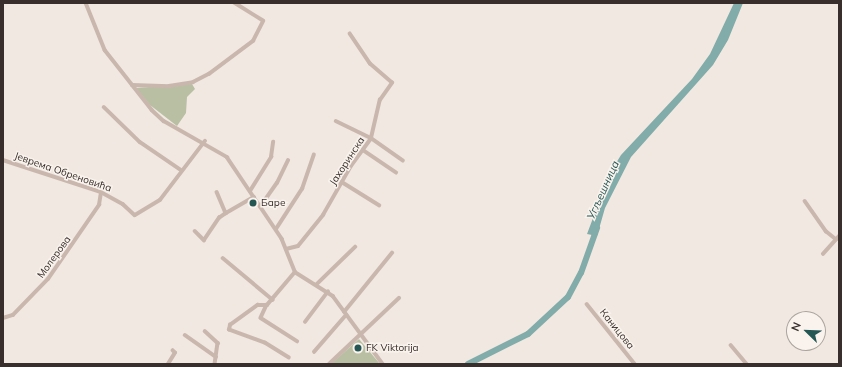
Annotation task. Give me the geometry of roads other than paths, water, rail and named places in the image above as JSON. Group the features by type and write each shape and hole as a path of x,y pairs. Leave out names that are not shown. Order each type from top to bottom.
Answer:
{"street":[{"path":"86,3 105,50 132,85 164,121 205,141 227,157 276,229 295,272 328,292 345,313 360,336 384,364"},
{"path":"132,85 169,86 193,82 253,41 263,22 234,3"},
{"name":"Јахоринска","path":"286,249 298,246 323,215 342,182 371,138 380,100 392,83 370,64 350,34"},
{"path":"104,107 140,142 181,170 205,141"},
{"path":"336,120 371,138 403,160"},
{"path":"250,191 271,157 273,142"},
{"path":"363,150 396,172"},
{"path":"276,229 302,189 314,155"},
{"name":"Јеврема Обреновића","path":"3,160 101,192 123,204 135,216 160,200 181,170"},
{"path":"260,207 278,183 288,160"},
{"path":"342,182 379,205"},
{"name":"Молерова","path":"3,318 13,315 43,285 99,205 101,192"},
{"path":"217,192 226,213"},
{"path":"194,231 204,240 219,218 254,197"},
{"path":"805,201 826,231 838,237 823,254"},
{"path":"317,284 355,247"},
{"path":"314,352 392,253"},
{"path":"223,258 273,300"},
{"path":"295,272 273,300 267,305 261,318 297,341"},
{"path":"305,322 328,292"},
{"path":"329,364 399,298"},
{"name":"Каницова","path":"587,304 635,364"},
{"path":"267,305 258,305 230,325 229,330 265,343 289,358"},
{"path":"205,331 217,341 215,364"},
{"path":"185,335 216,358"},
{"path":"731,345 747,364"},
{"path":"168,364 175,353 173,351"}],"water":[{"path":"734,3 743,3 728,40 713,65 631,157 605,208 597,236 587,234 610,173 621,155 692,79 710,54"}],"waterway":[{"name":"Угљешница","path":"468,364 528,334 568,297 581,273 597,228"}],"place":[{"name":"Баре","path":"253,203"},
{"name":"FK Viktorija","path":"358,348"}]}
